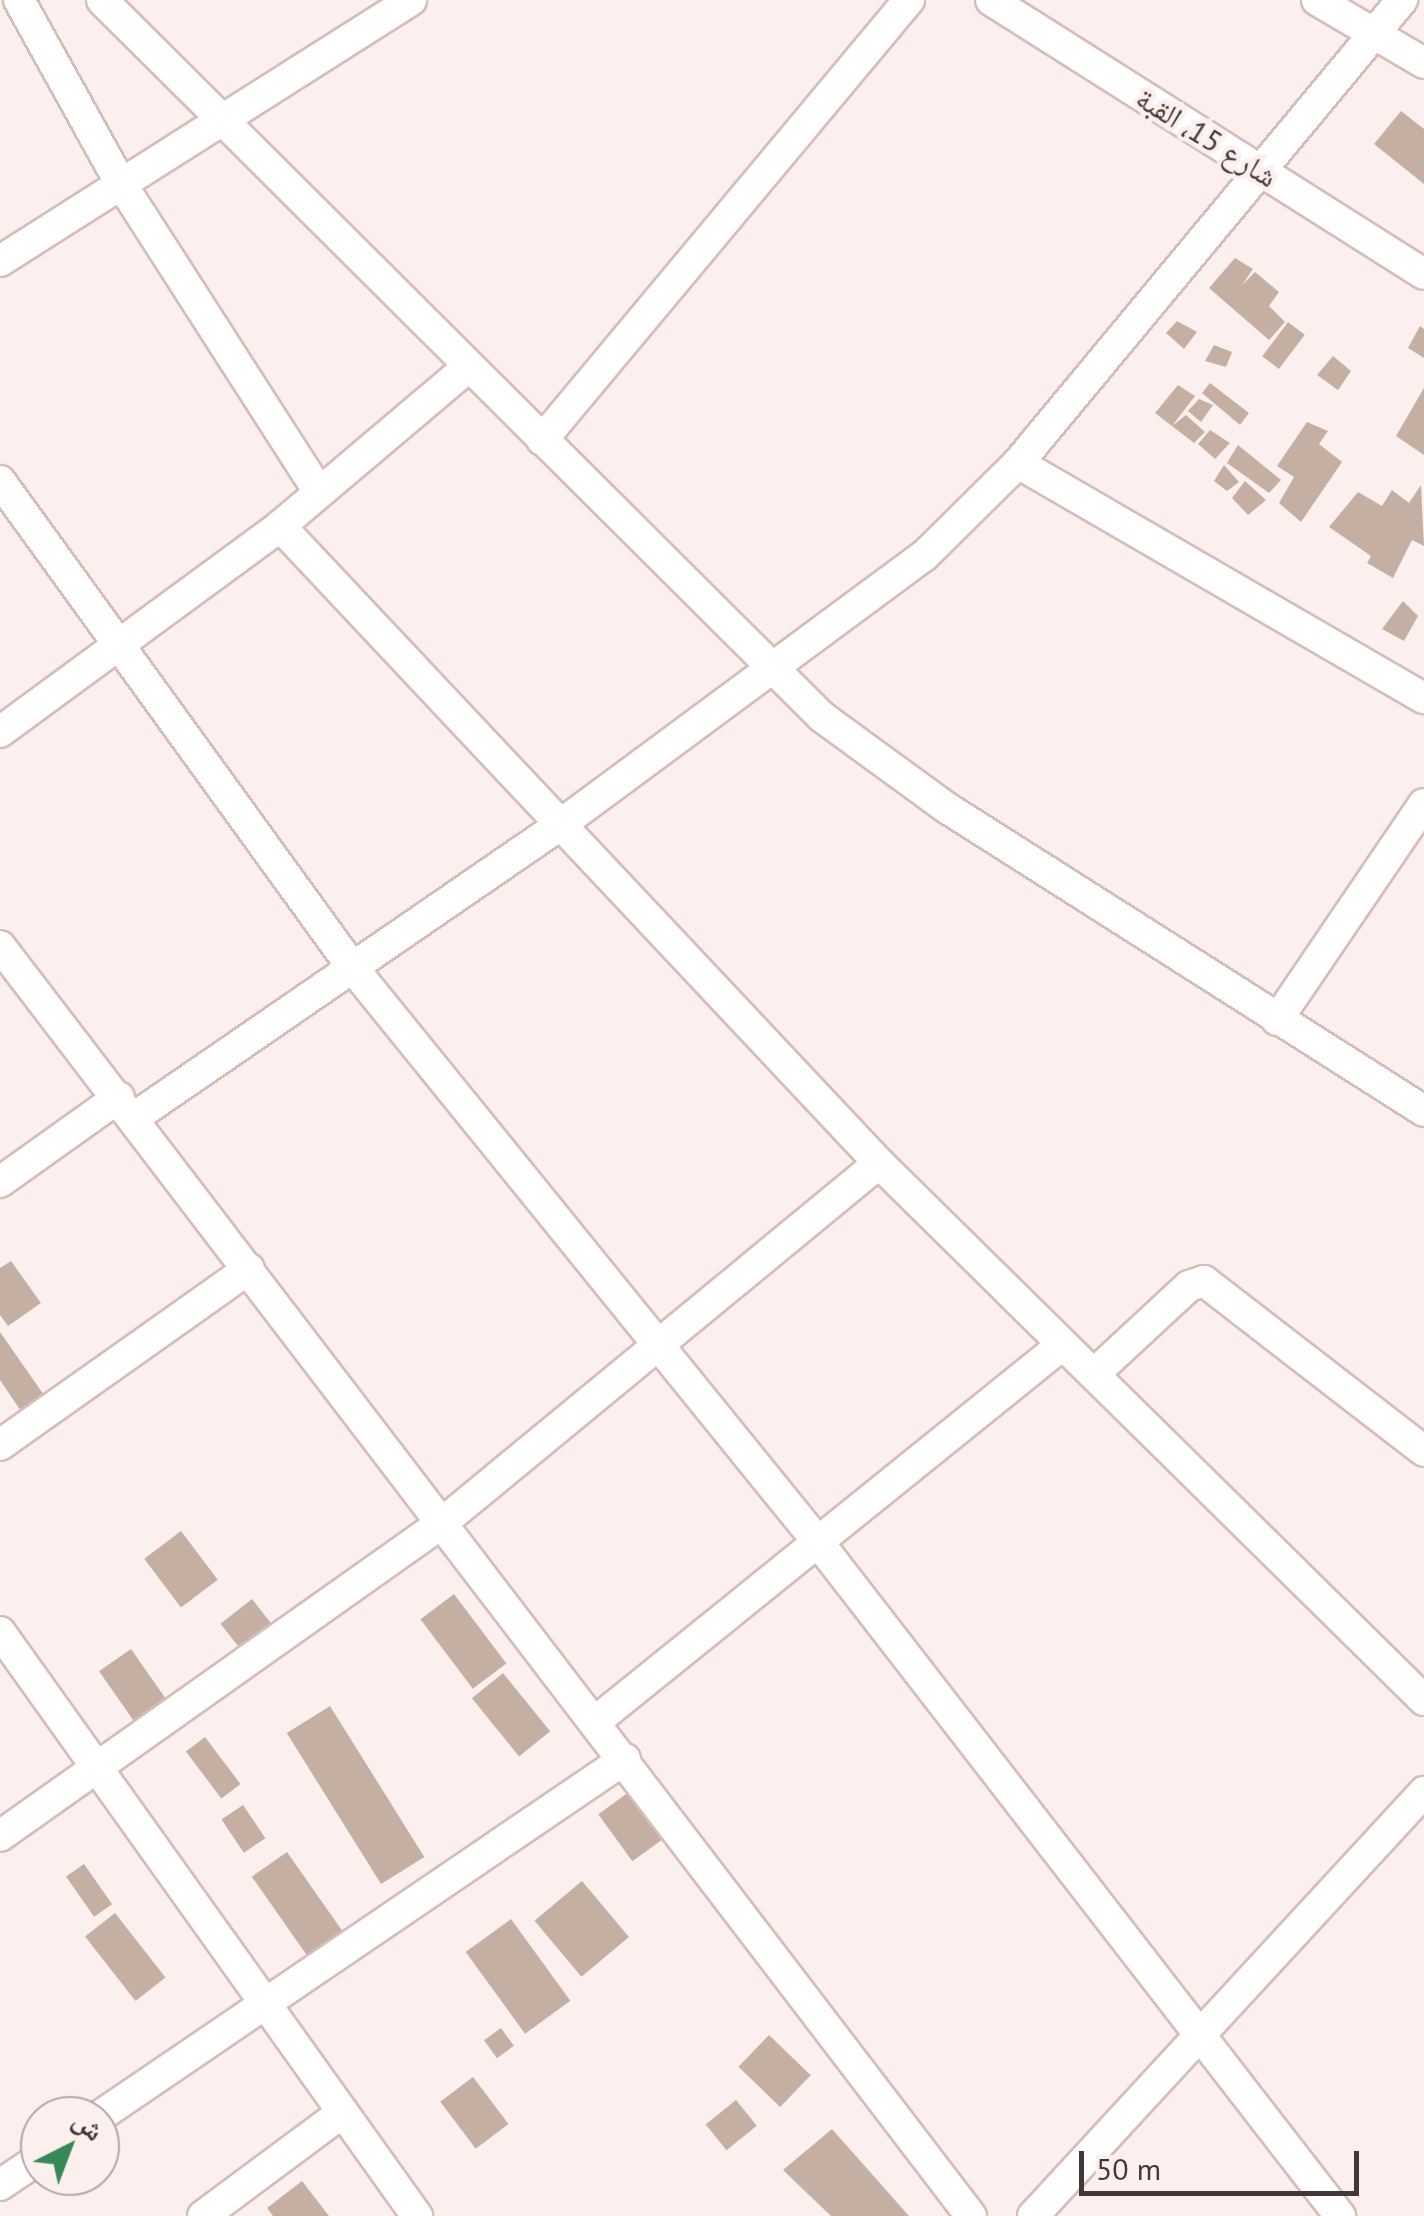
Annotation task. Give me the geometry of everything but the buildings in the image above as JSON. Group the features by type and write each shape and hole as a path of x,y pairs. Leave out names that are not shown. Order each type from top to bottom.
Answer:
{"street":[{"path":"18,0 120,182 319,492"},
{"path":"102,0 226,117 468,367 822,717 946,808 1424,1111"},
{"path":"0,261 411,0"},
{"path":"542,440 909,0"},
{"name":"شارع 15، القبة","path":"991,0 1424,274"},
{"path":"1317,0 1424,64"},
{"path":"0,1182 352,967 560,825 774,671 924,556 1018,463 1402,0"},
{"path":"0,732 280,526 468,367"},
{"path":"1018,463 1424,698"},
{"path":"0,481 116,648 352,967 818,1542 1340,2216"},
{"path":"280,526 880,1162 1424,1700"},
{"path":"1276,1020 1424,804"},
{"path":"0,946 127,1107 971,2216"},
{"path":"0,1836 442,1523 880,1162"},
{"path":"0,1445 249,1269"},
{"path":"1094,1374 1190,1286 1204,1280 1424,1451"},
{"path":"596,1721 1062,1346"},
{"path":"0,1632 417,2216"},
{"path":"120,2102 624,1759"},
{"path":"1033,2216 1424,1792"},
{"path":"203,2216 343,2112"}]}
